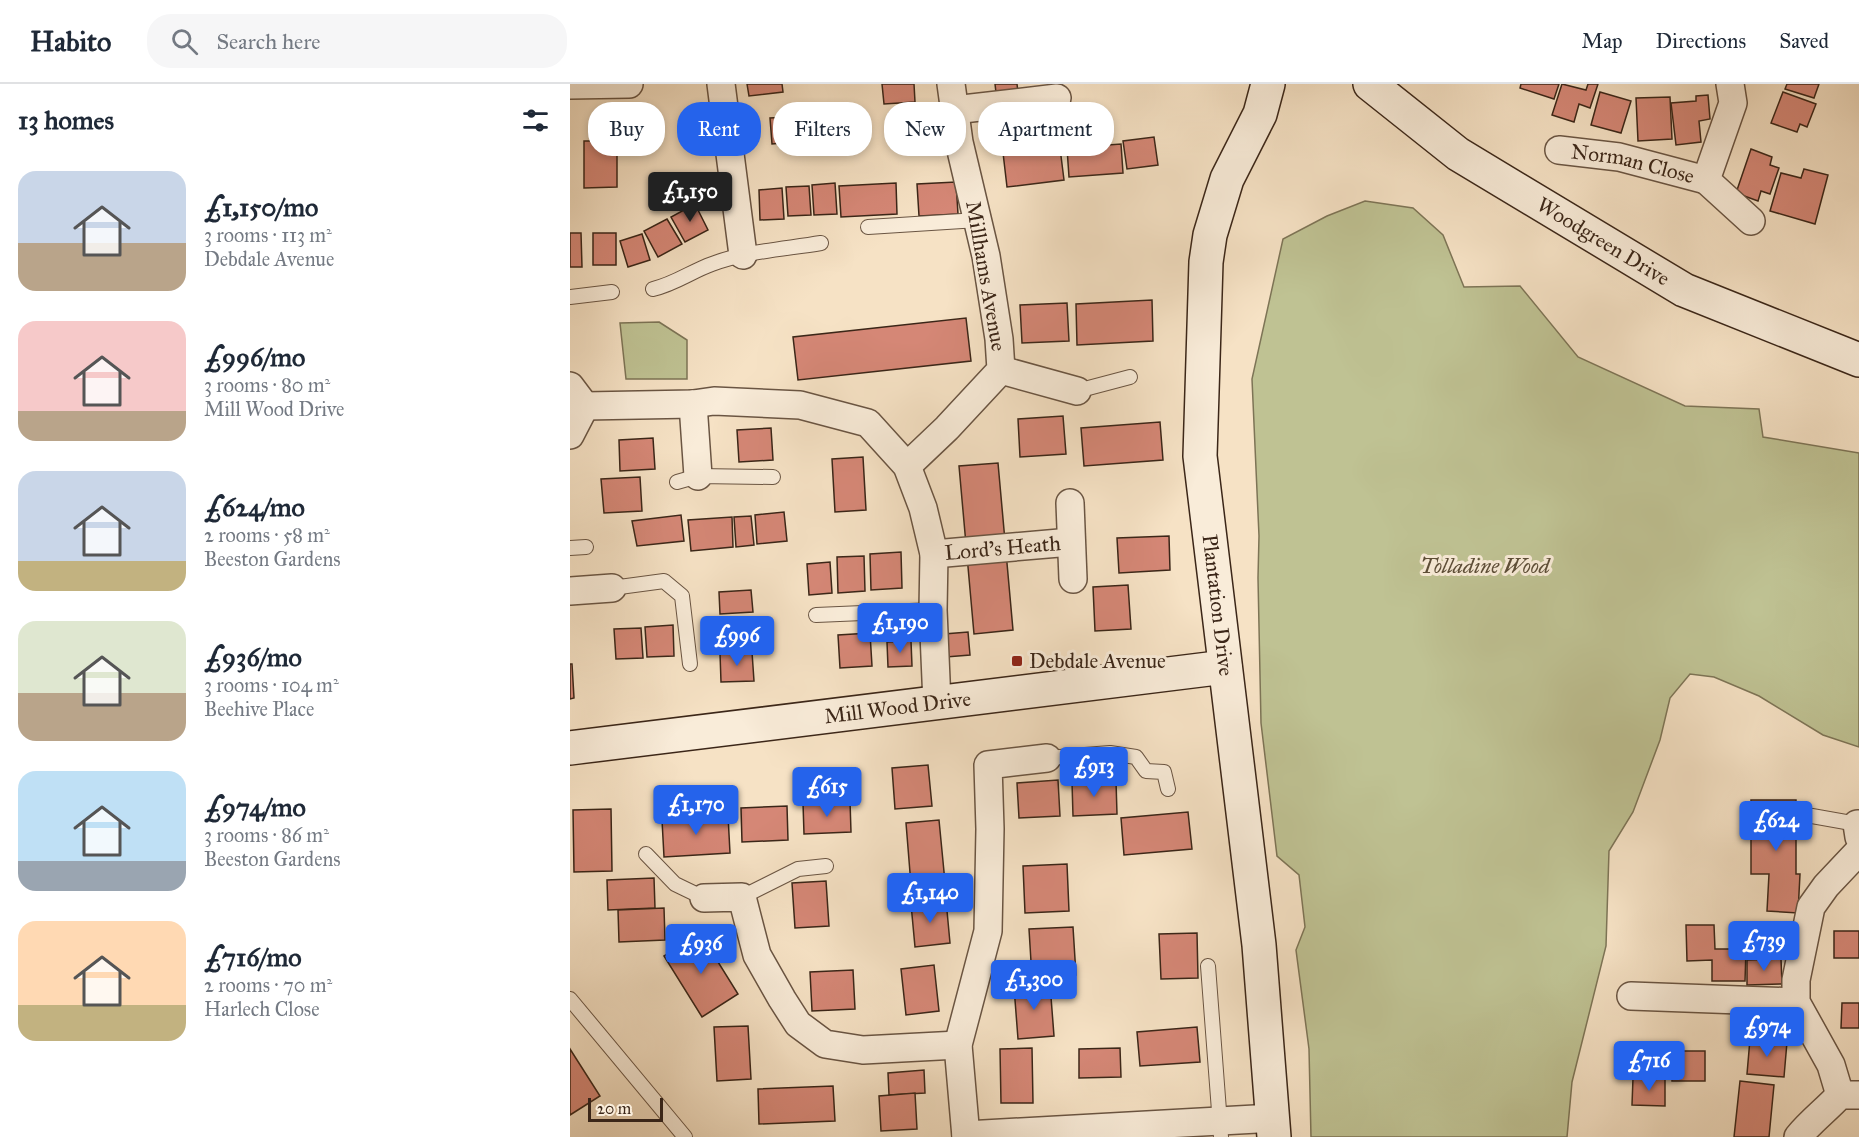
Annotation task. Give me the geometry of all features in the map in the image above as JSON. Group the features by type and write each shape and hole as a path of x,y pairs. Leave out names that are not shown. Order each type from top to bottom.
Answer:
{"street":[{"path":"570,86 629,84"},
{"path":"721,84 743,255"},
{"name":"Millhams Avenue","path":"951,84 953,102"},
{"name":"Plantation Drive","path":"1268,84 1260,114 1227,179 1210,235 1206,262 1200,456 1259,945 1274,1127"},
{"name":"Woodgreen Drive","path":"1370,84 1458,154 1684,290 1859,360"},
{"name":"Norman Close","path":"1706,180 1733,103 1730,84"},
{"path":"966,109 1057,98"},
{"name":"Norman Close","path":"1559,150 1618,157 1706,180 1751,221"},
{"name":"Millhams Avenue","path":"906,466 947,428 1001,370 987,256 962,156"},
{"path":"1001,370 1077,391"},
{"path":"570,435 578,396 693,404 714,401 800,405 868,423 906,466 923,508 934,554 933,610 937,703"},
{"path":"687,479 693,404"},
{"name":"Lord's Heath","path":"1070,503 1073,579"},
{"name":"Lord's Heath","path":"934,554 1071,542"},
{"path":"570,591 612,588"},
{"name":"Mill Wood Drive","path":"570,748 1225,667"},
{"path":"1047,758 988,765 990,829 988,931 958,1045 966,1136 1274,1127"},
{"path":"1798,1137 1822,1113 1849,1095 1796,1002 1796,980 1811,907 1826,885 1859,851"},
{"path":"704,898 742,897 757,955 798,1024 825,1044 863,1050 958,1045"},
{"path":"1631,996 1796,1002"}],"lane":[{"path":"868,227 978,220"},
{"path":"653,289 670,285 711,264 743,255 822,243"},
{"path":"570,297 612,292"},
{"path":"1077,391 1130,377"},
{"path":"687,479 773,477"},
{"path":"570,548 586,547"},
{"path":"612,588 664,581 682,596 690,664"},
{"path":"816,615 933,610"},
{"path":"1047,758 1110,753 1136,757 1146,771 1164,772 1168,789"},
{"path":"1812,816 1858,831"},
{"path":"646,854 675,884 704,898"},
{"path":"742,897 798,869 826,866"},
{"path":"1208,966 1221,1129"},
{"path":"570,999 686,1137"}],"green space":[{"name":"Tolladine Wood","path":"1365,201 1413,208 1443,235 1464,287 1520,286 1578,357 1685,406 1759,409 1763,437 1859,453 1859,747 1823,735 1759,696 1714,677 1690,674 1670,698 1660,740 1633,812 1609,851 1606,946 1572,1082 1567,1137 1311,1137 1309,1049 1296,950 1305,927 1299,875 1277,856 1261,723 1259,536 1252,379 1283,239 1327,216"},
{"path":"659,322 687,340 687,379 626,379 620,323"}],"building":[{"path":"747,84 782,84 783,92 749,96"},
{"path":"882,84 914,84 915,102 884,102 884,104"},
{"path":"995,84 1017,84 1019,102 997,102"},
{"path":"1521,84 1559,84 1554,99 1520,88"},
{"path":"1562,84 1586,90 1588,84 1598,84 1590,108 1579,104 1574,122 1552,115"},
{"path":"1787,84 1819,84 1814,98 1785,89"},
{"path":"1600,92 1631,101 1621,133 1591,125"},
{"path":"1783,92 1816,104 1807,127 1800,124 1797,132 1771,123"},
{"path":"1708,95 1710,119 1699,121 1701,142 1676,145 1671,103 1696,101 1696,96"},
{"path":"1670,97 1672,139 1638,141 1636,98"},
{"path":"770,118 773,118 773,144 772,144"},
{"path":"1154,137 1158,165 1127,169 1123,141"},
{"path":"584,141 588,141 588,156 617,156 617,187 584,188"},
{"path":"1121,144 1123,173 1069,177 1068,156 1114,156 1114,145"},
{"path":"1751,149 1772,157 1770,165 1779,168 1770,194 1761,191 1758,201 1736,193"},
{"path":"1003,156 1061,156 1064,180 1007,187"},
{"path":"1804,169 1828,175 1815,224 1770,211 1781,173 1801,178"},
{"path":"956,182 958,214 919,216 917,184"},
{"path":"835,183 837,214 814,215 812,185"},
{"path":"896,183 897,214 841,217 839,186"},
{"path":"809,186 811,215 788,216 786,187"},
{"path":"782,188 784,219 760,220 759,190"},
{"path":"695,204 708,230 685,242 671,217"},
{"path":"667,219 682,244 658,257 644,231"},
{"path":"570,233 581,233 582,267 570,267"},
{"path":"593,233 616,233 616,265 593,265"},
{"path":"642,234 650,260 628,267 620,241"},
{"path":"1152,300 1153,341 1077,345 1076,304"},
{"path":"1067,303 1069,341 1022,343 1020,305"},
{"path":"966,318 971,361 798,380 793,337"},
{"path":"1063,416 1066,454 1020,457 1018,419"},
{"path":"1160,422 1163,460 1084,466 1081,428"},
{"path":"771,428 773,460 739,462 737,430"},
{"path":"653,438 655,469 620,471 619,440"},
{"path":"863,457 866,510 835,512 832,459"},
{"path":"998,463 1013,630 974,634 959,466"},
{"path":"640,477 642,511 604,513 601,479"},
{"path":"784,512 787,541 757,544 755,515"},
{"path":"681,515 684,541 637,546 632,521"},
{"path":"751,516 754,545 736,547 734,517"},
{"path":"732,517 733,547 691,551 688,520"},
{"path":"1169,536 1170,570 1119,573 1117,538"},
{"path":"901,552 902,588 871,590 870,554"},
{"path":"864,556 865,591 838,593 837,557"},
{"path":"830,562 832,593 809,595 807,564"},
{"path":"1128,585 1131,629 1095,631 1093,587"},
{"path":"751,590 753,612 720,614 719,592"},
{"path":"751,619 752,648 719,649 718,620"},
{"path":"673,625 674,656 647,657 645,627"},
{"path":"641,628 643,658 616,659 614,629"},
{"path":"968,632 970,655 946,657 944,634"},
{"path":"870,633 872,666 840,668 838,635"},
{"path":"911,641 912,666 888,667 887,642"},
{"path":"752,652 754,681 721,682 720,653"},
{"path":"570,664 572,664 574,698 570,699"},
{"path":"928,765 932,806 895,809 892,768"},
{"path":"1058,780 1060,816 1019,818 1017,783"},
{"path":"1116,781 1117,814 1073,816 1072,782"},
{"path":"1751,800 1796,800 1796,874 1800,874 1798,913 1767,911 1769,874 1751,874"},
{"path":"850,801 851,832 804,834 803,803"},
{"path":"787,806 788,840 742,842 741,808"},
{"path":"611,809 612,871 574,872 573,810"},
{"path":"1188,812 1192,849 1124,855 1121,818"},
{"path":"728,815 730,853 664,857 662,820"},
{"path":"939,820 945,882 911,885 906,823"},
{"path":"1067,864 1069,911 1025,913 1023,866"},
{"path":"654,878 655,908 608,910 607,880"},
{"path":"826,881 829,926 795,928 792,883"},
{"path":"946,900 950,943 915,947 911,904"},
{"path":"664,908 665,940 619,942 618,910"},
{"path":"1686,925 1714,925 1715,949 1746,949 1745,981 1712,981 1712,960 1687,961"},
{"path":"1073,927 1076,975 1032,978 1029,929"},
{"path":"1834,931 1859,931 1859,958 1834,958"},
{"path":"700,933 738,994 702,1017 664,956"},
{"path":"1197,933 1198,978 1161,979 1159,934"},
{"path":"1781,959 1782,984 1747,985 1747,960"},
{"path":"934,965 939,1011 906,1015 901,969"},
{"path":"853,970 855,1009 812,1011 810,972"},
{"path":"1050,984 1054,1036 1018,1039 1014,987"},
{"path":"1842,1003 1859,1003 1859,1028 1841,1028"},
{"path":"748,1026 751,1079 717,1081 714,1027"},
{"path":"1197,1027 1200,1062 1140,1066 1137,1032"},
{"path":"1750,1039 1787,1042 1784,1077 1747,1074"},
{"path":"1032,1048 1033,1103 1001,1103 1000,1049"},
{"path":"1120,1048 1121,1077 1079,1078 1079,1049"},
{"path":"570,1049 600,1096 570,1115"},
{"path":"1672,1051 1705,1051 1705,1081 1672,1081"},
{"path":"924,1070 925,1093 889,1095 888,1073"},
{"path":"1633,1078 1665,1078 1665,1106 1632,1105"},
{"path":"1740,1081 1774,1085 1769,1137 1734,1137"},
{"path":"833,1086 835,1121 759,1124 758,1089"},
{"path":"915,1093 917,1129 881,1131 879,1096"}],"place":[{"name":"Debdale Avenue","path":"1017,661"}]}
